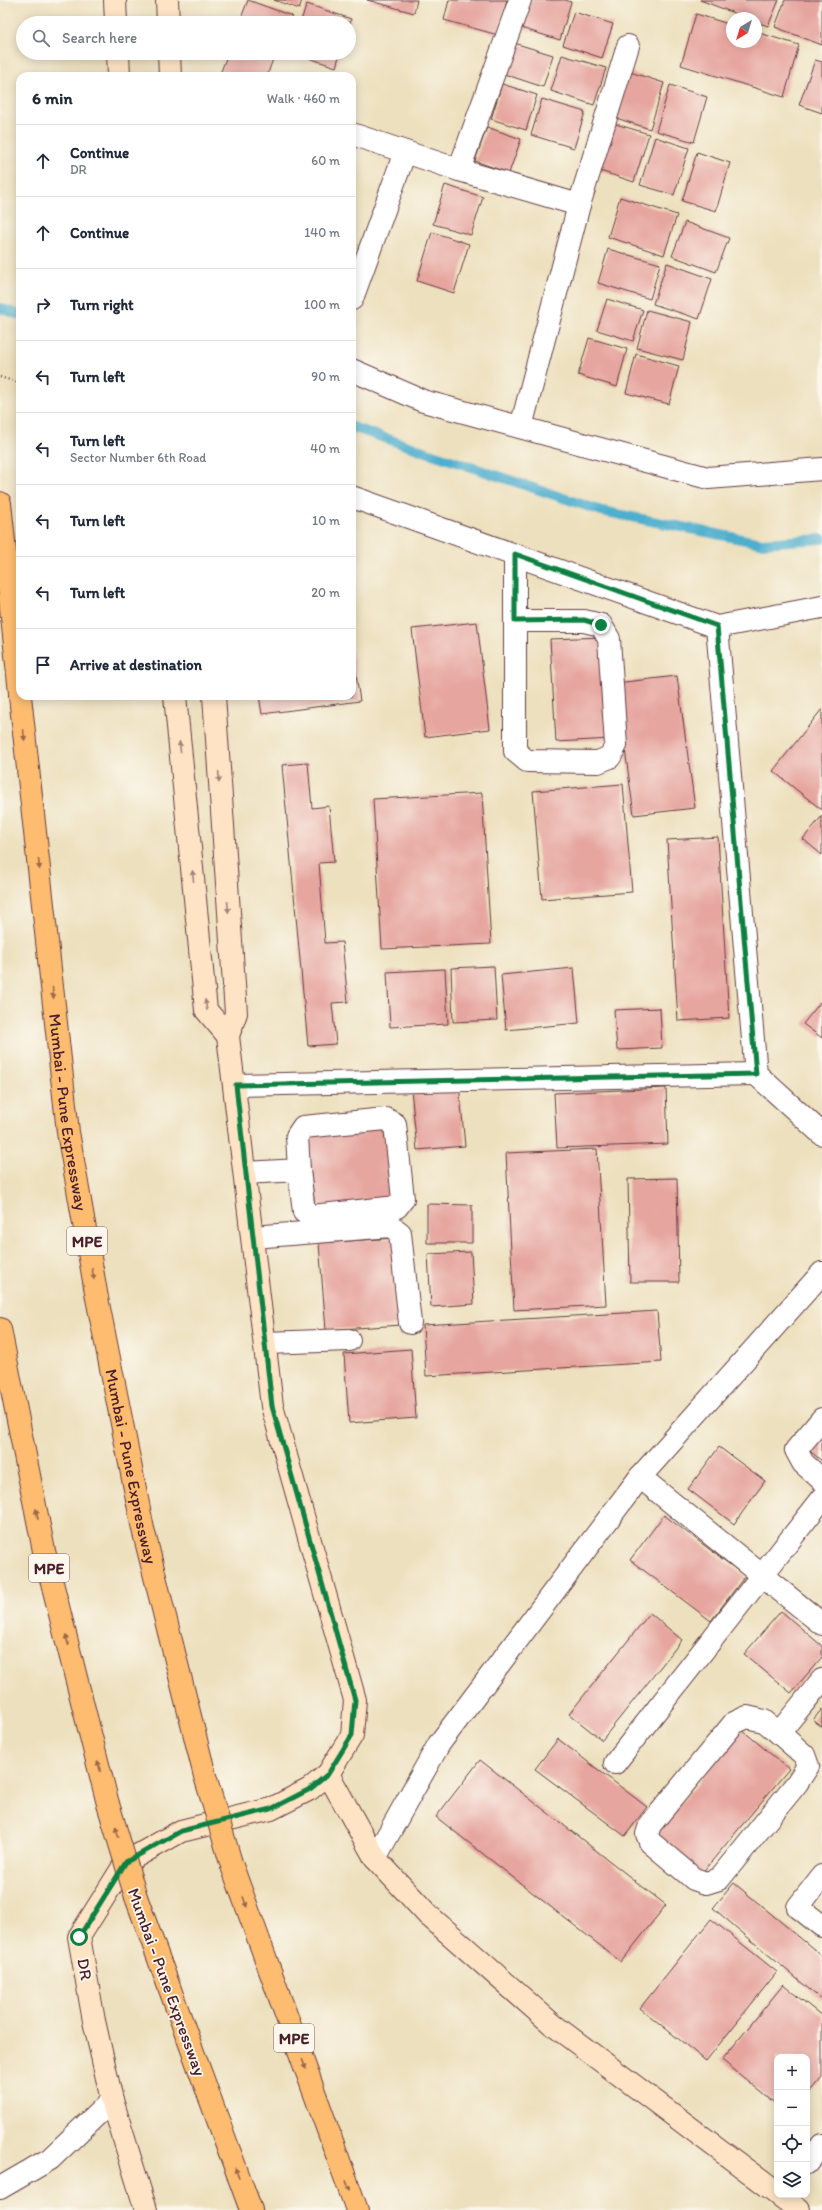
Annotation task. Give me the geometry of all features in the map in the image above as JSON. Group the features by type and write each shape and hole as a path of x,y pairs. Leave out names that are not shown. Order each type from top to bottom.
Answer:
{"highway":[{"name":"Mumbai - Pune Expressway","path":"0,503 16,657"},
{"name":"Mumbai - Pune Expressway","path":"21,700 68,1132 97,1298 143,1529 205,1776 232,1866 357,2210"},
{"name":"Mumbai - Pune Expressway","path":"0,1329 44,1551 108,1804 136,1896 250,2210"}],"main road":[{"path":"115,0 116,16"},
{"path":"167,0 168,16"},
{"path":"118,60 119,72"},
{"path":"175,700 206,1010 228,1036"},
{"path":"214,700 236,1013 228,1036"},
{"name":"DR","path":"146,2210 112,2100 94,2021 79,1937 126,1862 181,1831 271,1809 310,1789 328,1774 352,1735 355,1700 272,1406 236,1085 228,1036"},
{"path":"328,1774 375,1858 428,1915 552,2024 774,2191"},
{"path":"783,2198 799,2210"}],"street":[{"path":"459,170 520,0"},
{"path":"521,427 579,205 628,46"},
{"path":"356,135 459,170 579,205"},
{"path":"356,288 405,152"},
{"path":"356,372 424,401 708,478 822,469"},
{"path":"356,498 717,626 822,607"},
{"path":"515,554 515,621 515,751 527,761 598,762 610,757 616,746 609,639 601,625 584,620 515,621"},
{"path":"717,626 756,1074 822,1134"},
{"path":"236,1085 756,1074"},
{"path":"386,1119 395,1124 403,1199 397,1207 312,1216 304,1212 299,1170 297,1136 303,1127 386,1119"},
{"path":"245,1173 299,1170"},
{"path":"253,1237 391,1226 400,1233 410,1323"},
{"path":"375,1858 439,1744 640,1477 822,1272"},
{"path":"265,1342 349,1340"},
{"path":"822,1419 796,1450 803,1463 822,1480"},
{"path":"640,1477 822,1624"},
{"path":"615,1762 822,1499"},
{"path":"779,1733 822,1680"},
{"path":"748,1717 764,1721 779,1733 804,1755 808,1766 797,1783 719,1879 706,1883 694,1879 650,1842 647,1834 650,1825 734,1723 748,1717"},
{"path":"822,1876 798,1906 822,1926"},
{"path":"0,2188 50,2159 112,2100"},
{"path":"810,2159 822,2145"}],"path":[{"path":"0,377 16,382"}],"building":[{"path":"248,0 292,16 242,16"},
{"path":"274,0 302,0 299,9"},
{"path":"367,0 417,0 414,13"},
{"path":"449,0 507,0 498,35 444,20"},
{"path":"530,0 565,0 571,2 560,40 521,28"},
{"path":"700,0 779,0 768,26 762,24 762,12 731,12"},
{"path":"785,0 822,0 822,45 775,27"},
{"path":"307,4 342,16 303,16"},
{"path":"574,12 613,24 602,58 563,45"},
{"path":"696,14 726,23 726,48 762,48 762,34 799,45 784,97 681,65"},
{"path":"514,43 553,55 543,87 504,74"},
{"path":"562,55 606,68 594,105 551,91"},
{"path":"225,60 273,60 268,72 221,72"},
{"path":"314,60 338,60 336,67"},
{"path":"815,60 822,62 822,113 799,105"},
{"path":"627,71 664,83 650,129 613,117"},
{"path":"502,84 537,95 526,130 491,119"},
{"path":"670,85 707,97 694,142 656,131"},
{"path":"542,99 585,112 574,148 531,135"},
{"path":"609,122 649,134 634,182 594,169"},
{"path":"487,127 521,139 509,173 475,161"},
{"path":"655,137 689,148 674,195 640,185"},
{"path":"697,152 730,163 716,211 682,201"},
{"path":"445,185 483,197 471,235 433,224"},
{"path":"620,197 677,215 664,255 608,237"},
{"path":"685,222 729,238 716,272 672,256"},
{"path":"432,232 469,244 454,293 417,281"},
{"path":"608,249 660,264 650,299 598,283"},
{"path":"667,263 712,279 699,319 653,304"},
{"path":"607,299 643,310 633,341 597,330"},
{"path":"647,310 692,322 683,360 637,348"},
{"path":"589,338 627,349 617,387 578,375"},
{"path":"636,354 679,366 669,404 626,393"},
{"path":"477,622 490,729 425,737 412,629"},
{"path":"605,637 611,739 556,742 550,639"},
{"path":"356,675 360,701 262,714 260,700 356,700"},
{"path":"677,676 695,808 634,815 616,683"},
{"path":"822,709 822,810 773,771"},
{"path":"308,763 312,808 329,806 334,862 319,863 325,943 342,942 348,1002 332,1003 336,1044 308,1046 282,765"},
{"path":"623,784 632,892 542,899 533,791"},
{"path":"482,793 491,944 382,949 373,799"},
{"path":"822,816 822,855 803,839"},
{"path":"718,837 729,1018 678,1021 667,840"},
{"path":"494,966 497,1020 453,1022 451,968"},
{"path":"574,968 579,1023 506,1030 501,975"},
{"path":"445,969 448,1024 390,1027 387,972"},
{"path":"822,1000 822,1038 803,1024"},
{"path":"660,1008 662,1048 617,1050 614,1010"},
{"path":"459,1084 465,1146 417,1150 411,1089"},
{"path":"666,1088 668,1144 557,1148 554,1093"},
{"path":"383,1124 393,1198 315,1208 306,1134"},
{"path":"597,1149 606,1305 514,1310 506,1153"},
{"path":"677,1178 679,1282 630,1282 628,1179"},
{"path":"427,1204 472,1205 472,1243 427,1243"},
{"path":"395,1238 402,1325 326,1330 319,1243"},
{"path":"471,1252 474,1304 431,1307 428,1254"},
{"path":"657,1311 661,1362 426,1376 423,1325"},
{"path":"411,1349 416,1418 349,1423 344,1354"},
{"path":"822,1429 822,1461 806,1448"},
{"path":"719,1447 765,1481 734,1524 688,1489"},
{"path":"664,1515 745,1576 711,1621 630,1560"},
{"path":"781,1611 822,1646 822,1657 791,1693 744,1654"},
{"path":"650,1613 682,1640 602,1740 569,1714"},
{"path":"822,1709 822,1727 813,1720"},
{"path":"742,1730 789,1769 701,1874 654,1835"},
{"path":"558,1739 647,1807 625,1836 535,1769"},
{"path":"480,1760 666,1905 621,1962 436,1817"},
{"path":"734,1883 822,1956 822,2000 713,1908"},
{"path":"711,1919 777,1972 706,2061 640,2008"},
{"path":"783,1985 822,2016 822,2077 810,2091 810,2054 774,2054 774,2103 722,2060"}],"waterway":[{"path":"0,308 16,314"},
{"path":"356,428 602,511 761,543 822,539"}],"route":[{"path":"79,1937 126,1862 181,1831 271,1809 310,1789 328,1774 352,1735 355,1700 272,1406 236,1085 756,1074 717,626 515,554 515,621 584,620 601,625"}]}
